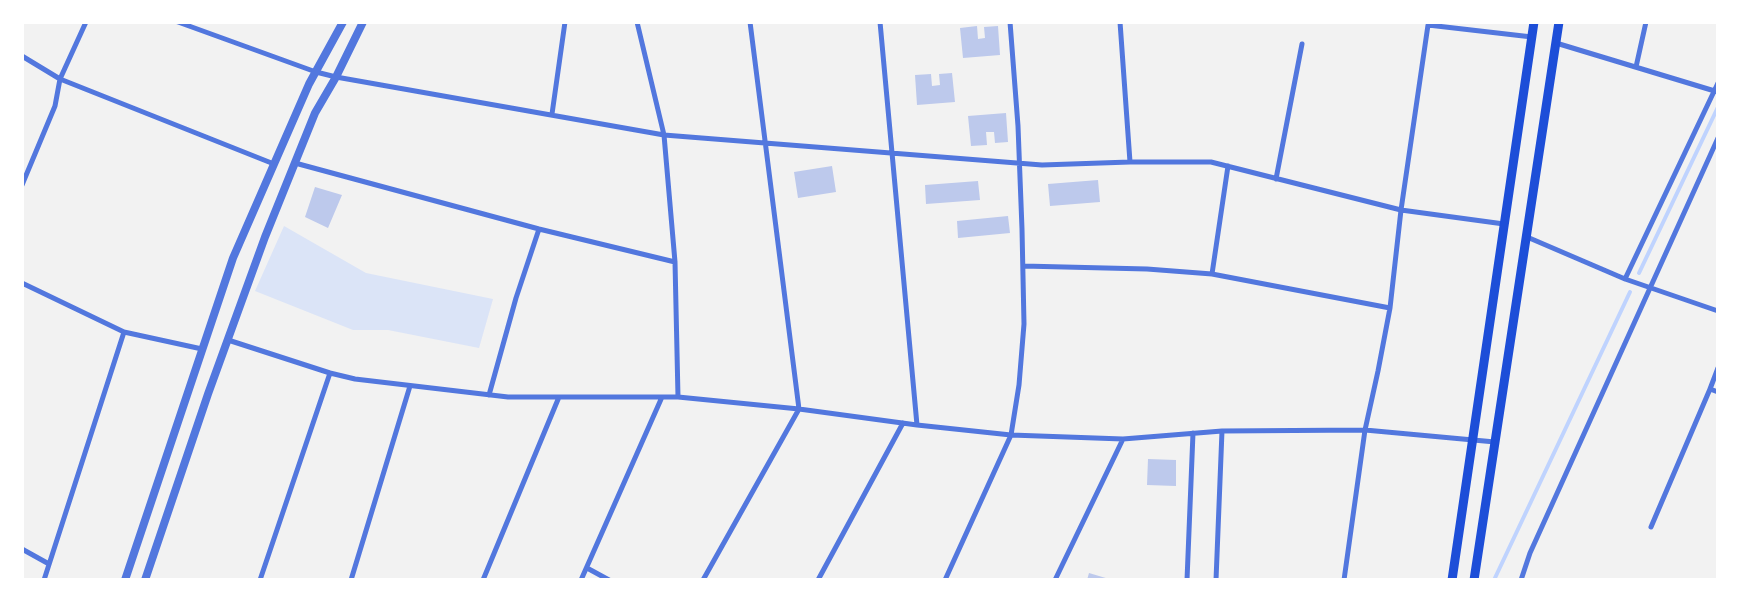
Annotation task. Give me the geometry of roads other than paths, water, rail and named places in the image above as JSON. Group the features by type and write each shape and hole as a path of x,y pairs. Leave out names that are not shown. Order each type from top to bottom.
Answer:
{"main road":[{"path":"1452,580 1534,22"},
{"path":"1474,580 1559,22"}],"street":[{"path":"22,185 55,106 60,79 86,22"},
{"path":"178,22 316,72 336,77 664,135 1042,165 1211,162 1400,210 1504,224"},
{"path":"125,580 233,258 308,84 343,22"},
{"path":"145,580 208,394 265,237 315,113 336,77 363,22"},
{"path":"552,114 565,22"},
{"path":"637,22 664,135 675,262 678,397"},
{"path":"703,580 799,409 750,22"},
{"path":"880,22 918,425"},
{"path":"945,580 1011,435 1019,385 1024,324 1023,266 1010,22"},
{"path":"1120,22 1130,162"},
{"path":"1636,67 1646,22"},
{"path":"1344,580 1365,430 1390,308 1400,210 1428,25 1532,37"},
{"path":"1556,43 1716,91"},
{"path":"1276,179 1302,44"},
{"path":"22,56 60,79 274,164"},
{"path":"1626,279 1716,91 1718,83"},
{"path":"1521,580 1530,553 1718,138"},
{"path":"295,163 675,262"},
{"path":"1212,274 1228,166"},
{"path":"489,395 516,298 540,228"},
{"path":"1527,237 1626,279 1718,311"},
{"path":"1023,266 1147,269 1212,274 1390,308"},
{"path":"22,283 124,332 202,349"},
{"path":"44,580 124,332"},
{"path":"228,340 330,373 355,379 508,397 678,397 799,409 1011,435 1123,439 1222,431 1365,430 1495,442"},
{"path":"1651,527 1718,368"},
{"path":"260,580 330,373"},
{"path":"352,580 410,386"},
{"path":"1710,388 1718,392"},
{"path":"483,580 559,397"},
{"path":"581,580 662,397"},
{"path":"818,580 903,423"},
{"path":"1216,580 1222,431"},
{"path":"1187,580 1193,433"},
{"path":"1055,580 1123,439"},
{"path":"22,550 49,564"},
{"path":"587,568 609,580"}],"waterway":[{"path":"1639,273 1718,107"},
{"path":"1494,580 1630,292"}]}
